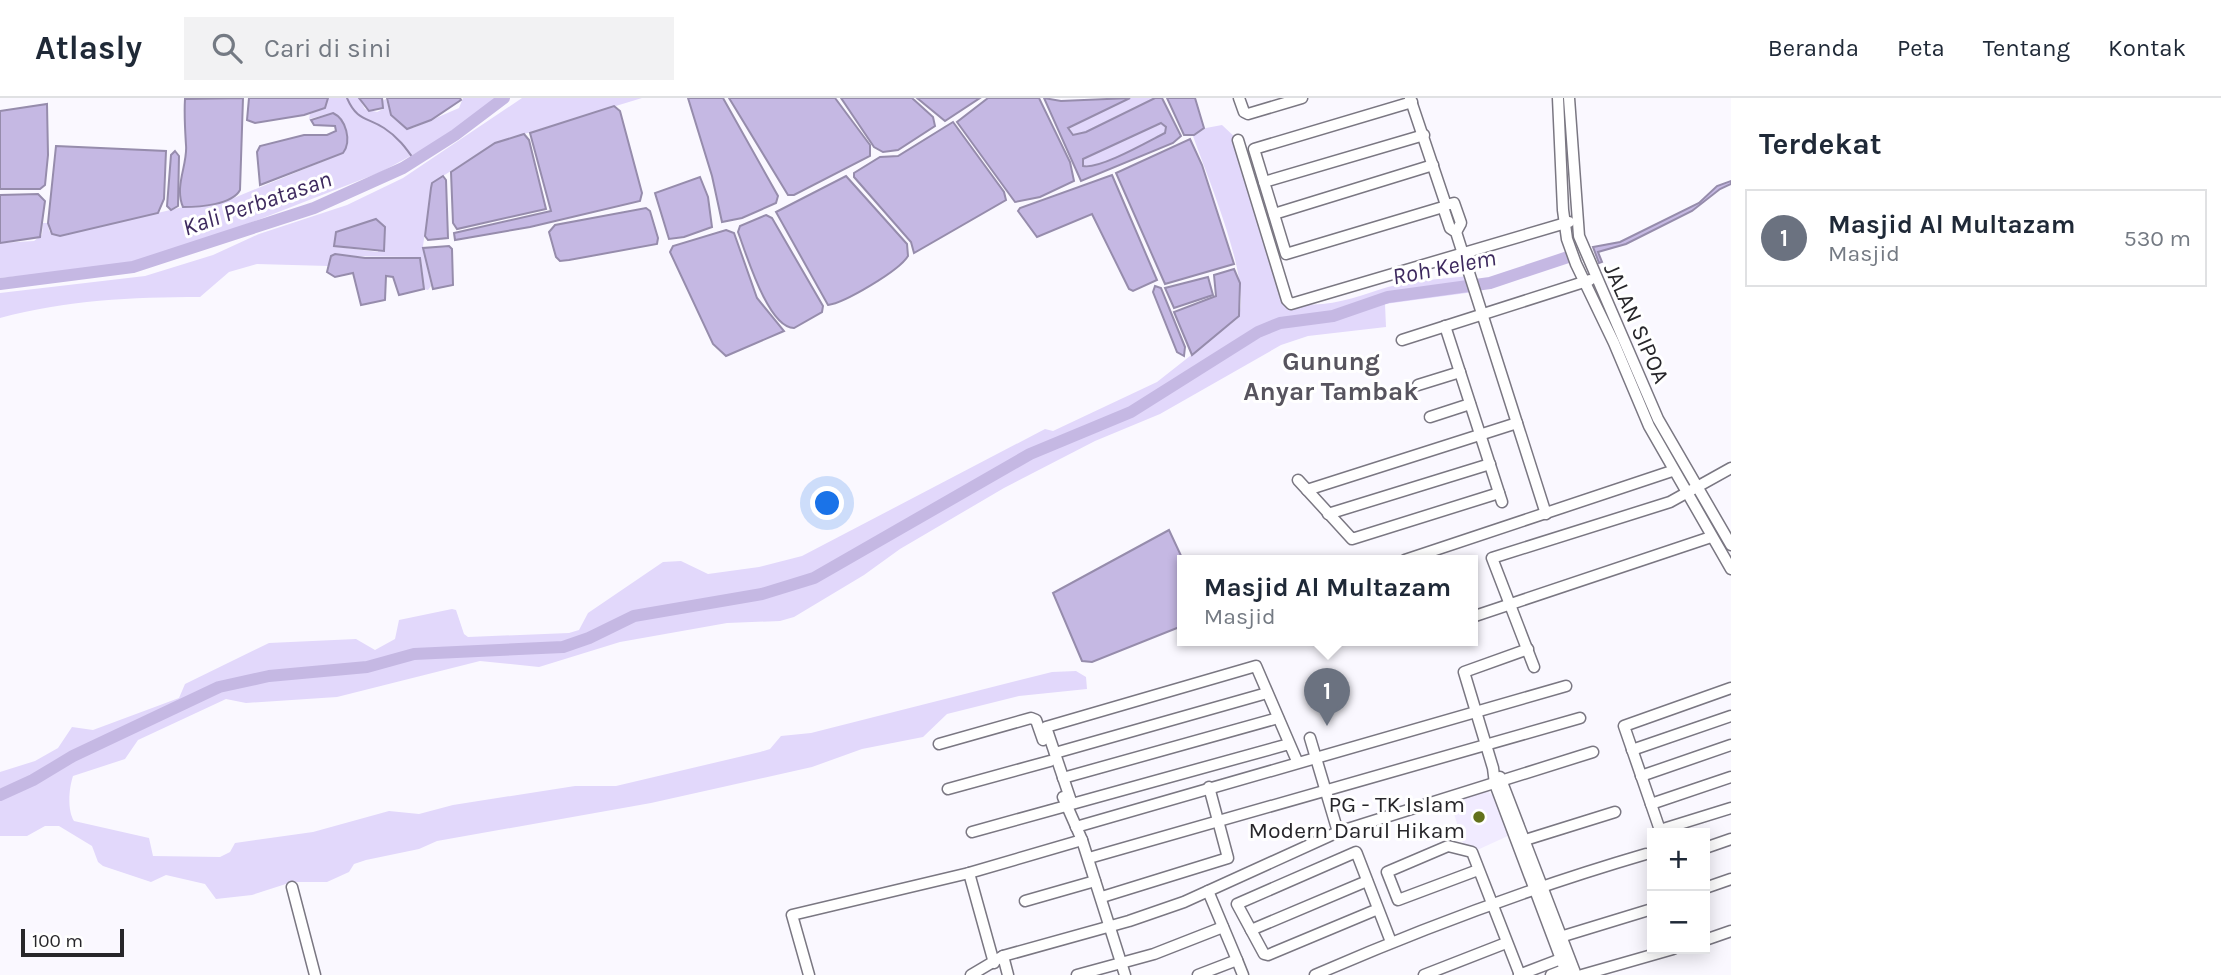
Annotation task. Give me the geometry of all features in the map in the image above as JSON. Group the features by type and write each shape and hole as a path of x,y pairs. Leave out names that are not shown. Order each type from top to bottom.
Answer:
{"street":[{"path":"1238,98 1244,112 1248,114 1302,98"},
{"path":"1558,98 1567,239 1648,426 1684,492 1729,562"},
{"name":"JALAN SIPOA","path":"1569,98 1576,221 1582,246 1658,419 1731,545"},
{"path":"1444,206 1411,100 1254,149 1286,254 1454,203 1461,223 1456,232 1466,268 1546,514"},
{"path":"1264,181 1424,135"},
{"path":"1238,140 1287,300 1291,304 1576,221"},
{"path":"1275,214 1433,165"},
{"path":"1402,340 1597,277"},
{"path":"1298,480 1352,539 1500,497 1445,326"},
{"path":"1418,385 1460,372"},
{"path":"1430,417 1470,404"},
{"path":"1307,491 1517,423"},
{"path":"1328,514 1490,464"},
{"path":"1534,667 1490,561 1496,556 1657,507 1731,468"},
{"path":"1420,555 1672,471"},
{"path":"1478,615 1711,537"},
{"path":"1528,649 1465,670 1465,680 1493,768 1558,938 1564,973"},
{"path":"1125,975 1102,897 1082,840 1066,806 1046,727 1256,666 1297,761"},
{"path":"1076,827 1315,757 1473,706 1566,686"},
{"path":"1659,828 1625,723 1731,688"},
{"path":"948,789 1267,693"},
{"path":"1632,750 1731,716"},
{"path":"939,744 1031,718 1036,720 1073,804 1289,744"},
{"path":"1063,778 1278,718"},
{"path":"1088,858 1220,823 1580,718"},
{"path":"1310,738 1338,832"},
{"path":"1641,776 1731,745"},
{"path":"971,975 1003,956 1111,926 1208,891 1338,832 1593,752"},
{"path":"1651,804 1731,778"},
{"path":"1102,897 1227,859 1229,856 1209,787"},
{"path":"972,832 1066,806"},
{"path":"1672,828 1731,808"},
{"path":"1522,841 1615,812"},
{"path":"1710,846 1731,839"},
{"path":"809,975 792,915 969,873 1082,840"},
{"path":"1478,870 1397,900 1388,870 1448,846 1473,855 1520,975 1561,958"},
{"path":"1378,909 1268,956 1264,954 1237,904 1354,852 1367,881 1391,942"},
{"path":"1315,975 1391,942 1538,887 1646,854"},
{"path":"969,873 994,963"},
{"path":"1710,886 1731,878"},
{"path":"1025,901 1095,881"},
{"path":"1251,930 1367,881"},
{"path":"292,887 315,975"},
{"path":"1208,891 1243,975"},
{"path":"1558,938 1647,911"},
{"path":"1077,975 1122,963 1223,927"},
{"path":"1710,938 1731,931"},
{"path":"1424,975 1506,943"},
{"path":"1582,975 1656,954"},
{"path":"1003,956 1008,975"},
{"path":"1561,958 1564,973"},
{"path":"1198,975 1237,960"}],"shaded area":[{"path":"243,98 240,190 223,202 183,207 180,191 186,152 185,99"},
{"path":"249,98 328,98 325,108 304,115 255,123 247,120"},
{"path":"328,98 359,98 365,109 377,112 383,109 382,101 386,99 391,115 413,128 459,108 463,98 498,98 438,141 381,172 201,242 122,266 0,278 0,243 34,241 42,235 43,223 48,223 49,231 60,236 183,207 229,200 343,153 347,142 346,131 337,117 332,113 309,119 310,114 325,108"},
{"path":"359,98 382,98 383,108 369,111"},
{"path":"387,98 461,100 431,120 407,129 391,115"},
{"path":"522,98 642,98 495,143 432,183 423,246 431,286 428,290 424,289 421,259 418,257 331,256 328,266 257,264 229,272 200,297 99,301 50,307 0,318 0,293 145,276 213,255 259,234 347,205 403,178","holes":["377,219 378,252 339,247 336,232"]},
{"path":"688,98 723,98 778,196 776,203 742,218 722,222 712,176"},
{"path":"729,98 835,98 870,145 870,156 794,195 788,195"},
{"path":"841,98 912,98 933,117 935,126 898,150 883,152 874,147"},
{"path":"917,98 980,98 945,121"},
{"path":"988,98 1039,98 1070,162 1074,181 1040,197 1015,202 957,122"},
{"path":"1044,98 1061,101 1130,98 1068,128 1073,135 1086,132 1155,98 1162,98 1181,136 1173,143 1081,181","holes":["1161,123 1166,127 1165,133 1124,154 1100,164 1083,166 1083,159"]},
{"path":"1130,98 1155,98 1086,132 1073,135 1068,131 1068,128"},
{"path":"1167,98 1195,98 1204,128 1194,135 1184,135"},
{"path":"47,104 48,155 45,185 40,189 0,189 0,111"},
{"path":"614,106 620,111 642,193 640,201 530,227 455,240 454,233 551,211 530,133"},
{"path":"333,113 341,120 346,131 347,143 343,153 260,185 257,152 260,146 304,135 327,135 336,131 335,126 314,125 311,120"},
{"path":"953,122 1004,192 1006,200 914,253 911,242 854,177 854,173 880,157 898,156"},
{"path":"1161,123 1166,128 1165,132 1148,142 1100,164 1083,166 1082,159"},
{"path":"1222,125 1238,140 1287,300 1325,304 1418,281 1469,276 1474,292 1385,304 1386,327 1308,336 1281,345 1160,414 1095,441 1004,488 900,549 864,575 794,617 780,621 727,623 620,642 539,667 480,661 337,697 246,703 226,699 138,740 125,759 73,776 70,805 74,821 149,838 153,856 220,857 230,852 235,843 313,832 389,811 419,814 453,805 575,786 616,786 770,749 781,736 811,733 1052,672 1076,671 1086,677 1087,689 1019,696 947,714 923,737 862,749 812,767 651,803 437,841 419,849 354,864 349,872 327,882 292,882 252,895 216,899 205,884 166,875 151,882 103,866 98,862 92,846 59,826 45,826 27,836 0,836 0,772 35,761 58,748 72,727 93,730 179,698 185,684 269,643 356,639 375,650 395,639 399,620 452,609 456,610 464,634 468,637 569,633 579,630 588,613 663,562 681,561 708,574 759,567 802,556 1045,429 1053,431 1157,382 1237,319 1241,304 1240,282 1227,230 1193,136 1206,128"},
{"path":"524,134 529,140 546,209 457,229 453,223 451,172 495,143"},
{"path":"1190,139 1202,165 1234,264 1165,284 1116,173"},
{"path":"56,146 166,151 164,199 158,213 60,236 52,234 48,223"},
{"path":"175,151 179,156 178,206 171,210 167,206 171,155"},
{"path":"1112,175 1157,280 1133,291 1129,289 1092,214 1037,237 1018,211"},
{"path":"443,176 446,180 448,238 428,240 425,236 432,183"},
{"path":"846,176 907,244 908,256 894,270 871,285 846,299 828,305 776,212"},
{"path":"700,177 708,197 712,227 684,237 669,239 655,193"},
{"path":"1731,181 1731,184 1720,189 1692,211 1626,244 1598,252 1602,262 1599,263 1593,247 1620,242 1699,203 1717,186"},
{"path":"38,194 45,201 40,237 0,243 0,195"},
{"path":"646,208 650,211 658,238 657,244 569,260 560,261 556,257 549,232 555,225"},
{"path":"766,215 772,218 823,306 822,312 794,328 784,325 767,303 752,272 738,232 740,226"},
{"path":"376,219 385,227 384,251 334,246 336,232"},
{"path":"726,230 734,233 757,298 784,331 726,356 713,344 670,252 673,246"},
{"path":"449,246 452,249 453,285 433,289 423,248"},
{"path":"335,254 365,258 420,258 424,289 399,295 393,277 386,276 385,300 361,305 353,273 335,277 327,272 331,256"},
{"path":"1234,269 1240,283 1239,316 1192,355 1174,312 1216,296 1214,275"},
{"path":"1208,277 1213,295 1174,308 1165,288"},
{"path":"1155,286 1161,288 1185,347 1184,356 1177,352 1153,292"},
{"path":"1169,530 1181,555 1177,555 1177,628 1092,662 1082,661 1053,593"},
{"name":"PG - TK Islam Modern Darul Hikam","path":"1483,788 1495,797 1510,835 1475,851 1464,847 1450,800"}],"waterway":[{"path":"347,98 359,115 393,135 415,161"},
{"name":"Kali Perbatasan","path":"0,284 133,267 314,208 403,168 455,135 504,98"},
{"name":"Roh Kelem","path":"0,795 33,780 73,756 219,687 269,676 367,667 414,654 563,647 589,638 634,616 762,594 814,578 1030,454 1131,412 1258,332 1280,323 1333,316 1388,297 1490,283 1571,256"}],"place":[{"name":"Masjid Al Multazam","path":"1327,726"},
{"name":"PG - TK Islam Modern Darul Hikam","path":"1479,817"}],"district":[{"name":"Gunung Anyar Tambak","path":"1331,376"}]}
